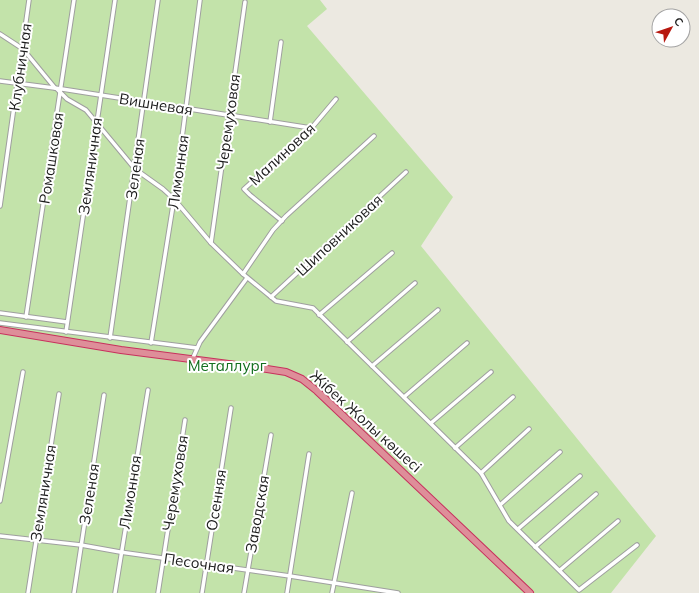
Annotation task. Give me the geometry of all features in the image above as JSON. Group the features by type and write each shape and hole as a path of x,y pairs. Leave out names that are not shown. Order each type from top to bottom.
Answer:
{"highway":[{"name":"Жібек Жолы көшесі","path":"0,330 121,350 286,372 302,379 317,391 530,593"}],"street":[{"name":"Клубничная","path":"0,206 29,0"},
{"name":"Ромашковая","path":"26,317 62,89 74,0"},
{"name":"Земляничная","path":"66,332 115,0"},
{"name":"Зеленая","path":"110,338 145,102 158,0"},
{"name":"Лимонная","path":"151,343 174,199 200,0"},
{"name":"Черемуховая","path":"211,243 245,2"},
{"path":"0,34 23,49 61,94 86,110 135,169 163,189 174,199 211,243 242,274 276,302 313,308 480,473 509,521 579,590 637,545"},
{"path":"270,122 282,42"},
{"name":"Вишневая","path":"0,81 62,89 311,128"},
{"name":"Малиновая","path":"282,221 250,196 244,189 311,128 336,99"},
{"path":"242,274 257,251 282,221 374,136"},
{"name":"Шиповниковая","path":"271,297 406,172"},
{"path":"319,315 392,253"},
{"path":"192,360 200,342 247,278"},
{"path":"347,342 415,283"},
{"path":"372,366 438,310"},
{"path":"0,313 68,322"},
{"path":"0,323 197,348"},
{"path":"404,397 467,343"},
{"path":"0,502 23,372"},
{"path":"430,423 491,372"},
{"name":"Лимонная","path":"115,593 120,552 148,390"},
{"name":"Земляничная","path":"28,593 59,394"},
{"name":"Зеленая","path":"74,593 104,395"},
{"path":"455,448 513,398"},
{"name":"Осенняя","path":"202,593 231,408"},
{"name":"Черемуховая","path":"158,593 185,420"},
{"path":"480,473 529,429"},
{"name":"Заводская","path":"244,593 271,435"},
{"path":"500,505 560,452"},
{"path":"287,593 309,454"},
{"path":"518,529 580,476"},
{"path":"332,593 352,493"},
{"path":"535,547 596,494"},
{"path":"560,570 618,521"},
{"name":"Песочная","path":"0,536 81,545 398,593"}],"green space":[{"name":"Металлург","path":"0,0 320,0 327,9 307,26 453,197 421,246 656,536 611,593 0,593"}]}
